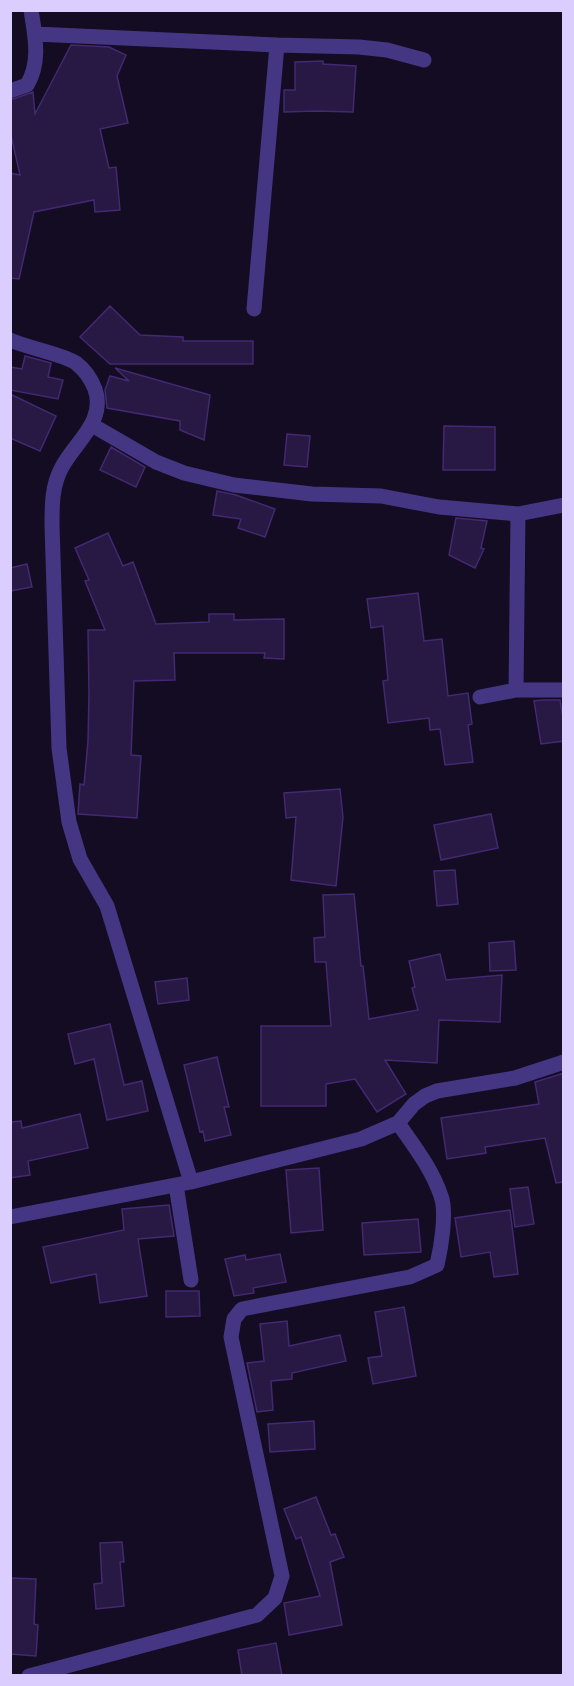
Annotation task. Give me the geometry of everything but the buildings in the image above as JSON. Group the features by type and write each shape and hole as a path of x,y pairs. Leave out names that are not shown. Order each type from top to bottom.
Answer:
{"street":[{"path":"10,91 23,88 30,80 36,64 31,10"},
{"path":"34,34 374,48 424,60"},
{"path":"254,309 277,45"},
{"path":"10,340 75,362 92,381 97,397 98,406 92,425 62,468 52,493 59,748 69,822 80,859 107,906 184,1183 191,1280"},
{"path":"92,425 156,462 184,473 234,486 312,494 381,496 440,507 518,514 564,505"},
{"path":"516,690 518,514"},
{"path":"480,697 516,690 564,690"},
{"path":"10,1217 184,1183 361,1139 398,1123 414,1104 437,1091 515,1078 564,1062"},
{"path":"29,1676 257,1616 275,1598 282,1576 231,1337 234,1319 242,1309 410,1276 437,1265 443,1244 442,1198 423,1160 398,1123"}]}
